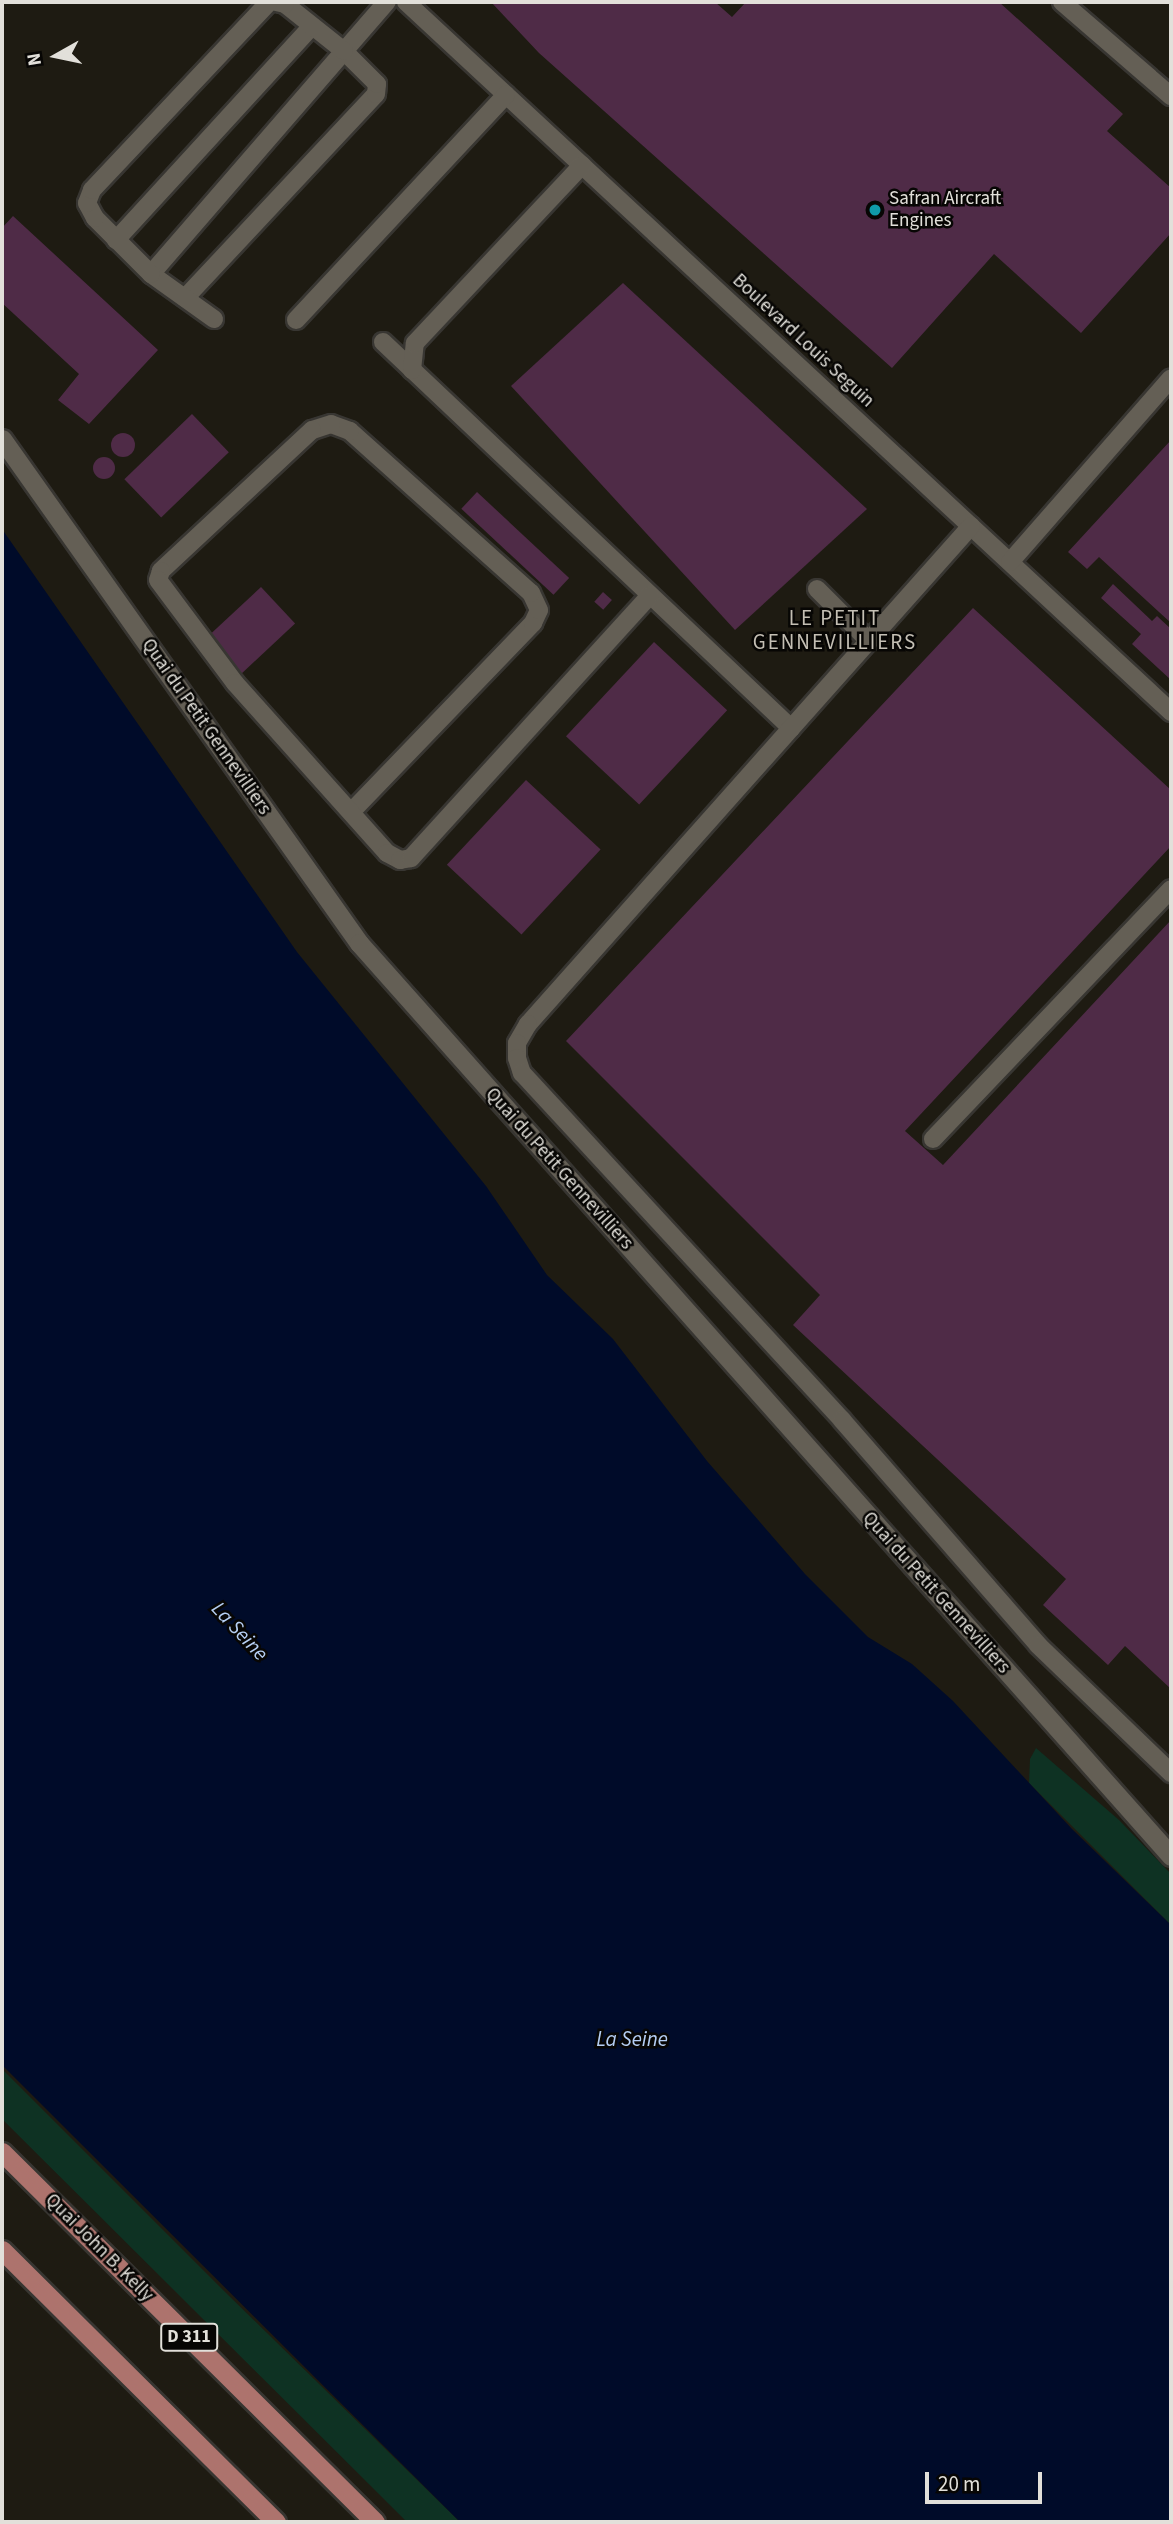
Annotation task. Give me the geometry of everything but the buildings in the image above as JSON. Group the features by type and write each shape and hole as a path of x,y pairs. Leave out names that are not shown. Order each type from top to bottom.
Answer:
{"main road":[{"name":"Quai John B. Kelly","path":"2,2152 375,2522"},
{"path":"2,2250 276,2522"}],"street":[{"name":"Quai du Petit Gennevilliers","path":"2,439 359,943 1171,1856"}],"lane":[{"path":"214,319 150,274 116,240 87,203 92,190 268,2"},
{"path":"185,298 376,94 377,84 344,51 276,2"},
{"path":"150,274 387,2"},
{"name":"Boulevard Louis Seguin","path":"406,2 1171,712"},
{"path":"1062,2 1171,96"},
{"path":"116,240 312,26"},
{"path":"296,320 506,95"},
{"path":"412,370 415,343 582,165"},
{"path":"383,342 791,728"},
{"path":"1010,562 1171,377"},
{"path":"353,810 533,623 539,610 531,593 350,431 331,424 312,430 161,571 158,580 235,682 353,810 387,853 400,860 411,858 650,595"},
{"path":"971,526 528,1024 517,1043 522,1073 842,1420 1038,1645 1171,1773"},
{"path":"817,589 869,641"},
{"path":"933,1139 1171,889"}],"green space":[{"path":"1036,1748 1119,1820 1171,1874 1171,1925 1029,1783 1030,1759"},
{"path":"2,2069 460,2522 407,2522 2,2119"}],"water":[{"name":"La Seine","path":"2,529 297,952 486,1186 547,1275 613,1339 707,1461 805,1574 868,1637 912,1664 953,1701 1072,1829 1171,1925 1171,2522 460,2522 2,2065"}],"place":[{"name":"Safran Aircraft Engines","path":"875,210"}],"district":[{"name":"LE PETIT GENNEVILLIERS","path":"835,630"}]}
